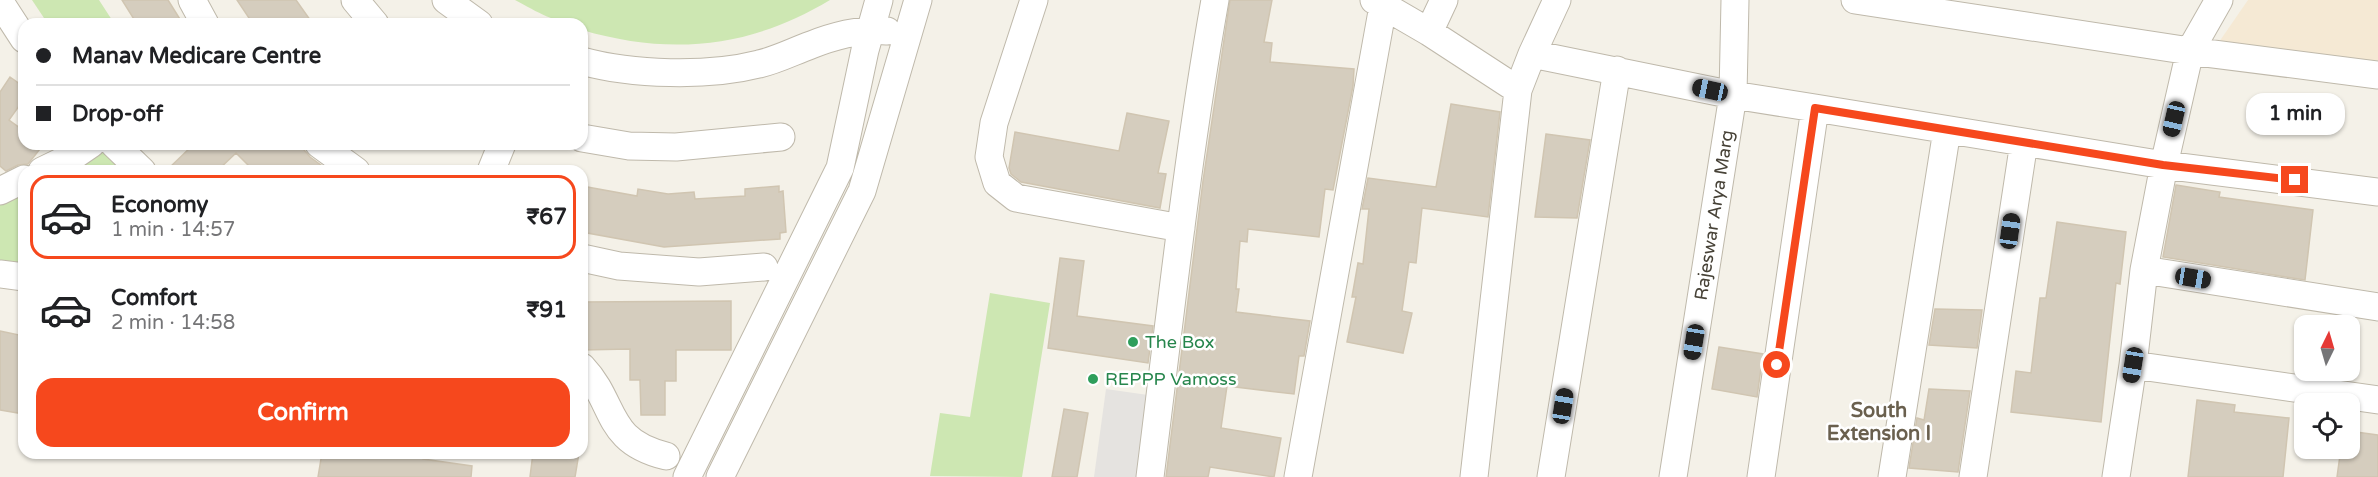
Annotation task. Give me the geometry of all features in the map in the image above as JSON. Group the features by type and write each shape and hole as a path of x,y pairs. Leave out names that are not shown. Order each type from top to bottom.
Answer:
{"street":[{"path":"192,0 202,18"},
{"path":"355,0 370,18"},
{"path":"446,0 472,18"},
{"path":"687,477 840,168 870,30 879,0"},
{"path":"720,477 862,191 918,0"},
{"path":"1034,0 994,123 989,157 997,183 1017,198 1181,228"},
{"path":"1150,477 1181,228 1215,0"},
{"path":"1429,32 1444,0"},
{"path":"1474,477 1518,90 1557,0"},
{"name":"Rajeswar Arya Marg","path":"1673,477 1733,95 1735,0"},
{"path":"1855,0 2190,51 2378,75"},
{"path":"2116,477 2133,365 2144,270 2163,165 2190,51 2219,0"},
{"path":"0,2 18,30"},
{"path":"1298,477 1379,3 1429,32 1518,90"},
{"path":"588,62 645,71 704,72 759,64 813,44 870,30 909,32"},
{"path":"1532,54 1733,95 2163,165 2378,192"},
{"path":"1551,477 1617,70"},
{"path":"1761,477 1815,108"},
{"path":"1892,477 1947,129"},
{"path":"588,139 629,146 676,147 781,137"},
{"path":"1973,477 2024,142"},
{"path":"54,165 82,150"},
{"path":"120,150 136,165"},
{"path":"327,150 348,165"},
{"path":"493,165 500,150"},
{"path":"0,191 18,182"},
{"path":"588,259 619,266 699,272 764,267"},
{"path":"2144,270 2378,307"},
{"path":"0,274 18,277"},
{"path":"2133,365 2378,400"},
{"path":"588,373 593,378 623,435 650,453 666,456"}],"shaded area":[{"path":"2248,0 2378,0 2378,64 2219,42"},
{"path":"1106,389 1148,395 1137,477 1094,477"}],"green space":[{"path":"32,0 99,0 111,18 44,18"},
{"path":"515,0 830,0 770,29 709,43 678,45 615,38 588,31 588,18 550,18"},
{"path":"97,150 110,150 125,165 72,165"},
{"path":"18,193 18,268 0,266 0,202"},
{"path":"990,293 1050,303 1022,477 930,476 940,413 970,417"}],"building":[{"path":"122,0 168,0 179,18 133,18"},
{"path":"237,0 296,0 309,18 249,18"},
{"path":"1230,0 1272,0 1264,42 1272,43 1270,62 1354,69 1353,86 1333,190 1325,189 1319,237 1248,229 1247,242 1240,241 1236,312 1310,321 1304,356 1299,356 1294,394 1227,386 1221,428 1281,438 1274,477 1210,467 1208,477 1166,477 1203,181"},
{"path":"10,77 18,83 18,107 9,120 18,127 18,150 39,150 28,164 18,165 6,171 0,166 0,92"},
{"path":"1451,104 1500,112 1488,217 1422,208 1416,263 1409,262 1402,311 1412,313 1403,353 1347,342 1356,297 1352,297 1358,263 1363,264 1369,209 1362,209 1368,178 1436,187"},
{"path":"1127,113 1169,121 1158,173 1166,174 1160,208 1021,182 1011,174 1009,168 1015,132 1119,151"},
{"path":"1546,134 1590,140 1577,218 1535,217"},
{"path":"188,150 304,150 321,165 248,165 236,153 223,165 172,165"},
{"path":"2176,185 2220,192 2219,197 2313,210 2305,280 2163,257"},
{"path":"779,186 779,192 783,191 786,232 780,233 780,239 664,247 588,233 588,187 637,196 638,189 668,194 694,192 695,199 745,196 745,189"},
{"path":"2057,222 2126,232 2120,284 2116,283 2101,422 2011,412 2016,371 2031,373 2040,298 2046,298"},
{"path":"1060,258 1084,261 1077,316 1153,326 1148,363 1048,348"},
{"path":"731,301 731,350 676,350 676,381 665,381 665,415 641,415 640,380 630,380 630,349 588,350 588,302"},
{"path":"1935,309 1982,310 1977,348 1929,345"},
{"path":"0,331 18,335 18,413 0,410"},
{"path":"1719,347 1763,354 1757,397 1712,389"},
{"path":"1929,389 1970,391 1958,472 1909,468 1917,418 1924,420"},
{"path":"2197,400 2235,405 2234,412 2289,418 2283,477 2188,477"},
{"path":"1064,409 1088,413 1077,477 1052,477"},
{"path":"2360,433 2378,435 2378,477 2337,477 2339,459 2360,459"},
{"path":"321,459 423,459 472,466 471,477 318,477"},
{"path":"532,459 578,459 575,477 530,477"}],"place":[{"name":"The Box","path":"1133,342"},
{"name":"REPPP Vamoss","path":"1093,379"}],"district":[{"name":"South Extension I","path":"1879,422"}],"route":[{"path":"1777,365 1815,108 2163,165 2295,180"}]}
